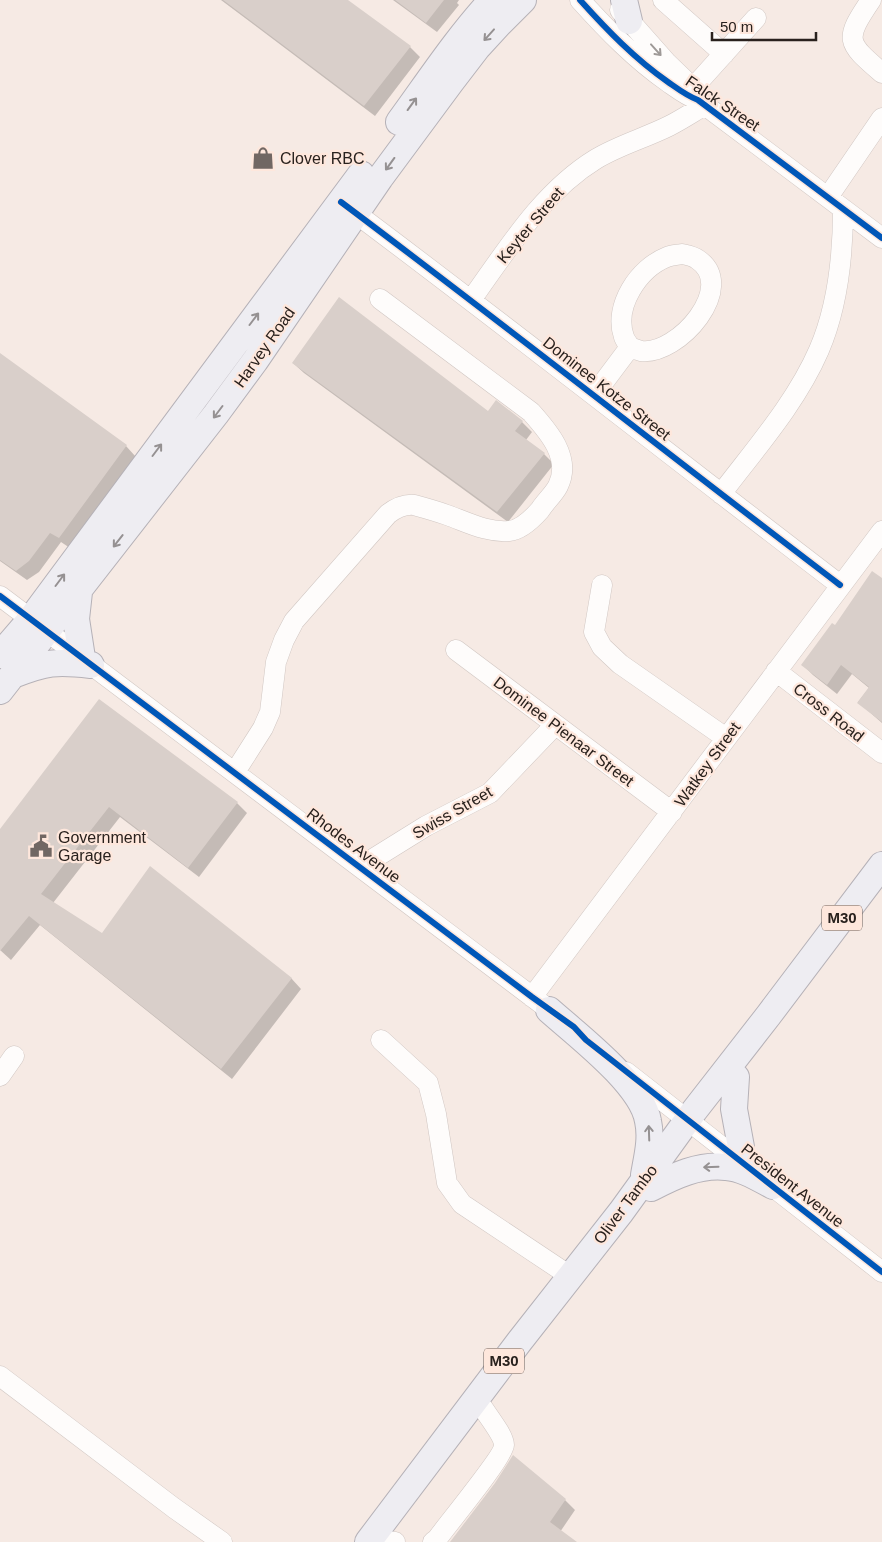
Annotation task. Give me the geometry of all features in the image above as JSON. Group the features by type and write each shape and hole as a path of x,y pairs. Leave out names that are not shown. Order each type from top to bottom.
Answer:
{"main road":[{"name":"Harvey Road","path":"39,626 78,592 244,376 348,207 401,149 477,48 523,0"},
{"name":"Harvey Road","path":"4,674 348,207 485,6"},
{"path":"4,674 54,662 87,661 76,619 78,592"},
{"name":"Oliver Tambo","path":"384,1542 570,1276 620,1212 647,1184 696,1119 768,1016 882,865"},
{"name":"Oliver Tambo","path":"696,1119 736,1077 882,884"},
{"path":"541,1003 612,1067 641,1102 648,1119 650,1135 647,1184 700,1167 726,1166 747,1173 773,1186"},
{"path":"736,1077 734,1109 741,1147"},
{"name":"Oliver Tambo","path":"384,1542 483,1408 523,1345 629,1220 647,1184"}],"street":[{"name":"Falck Street","path":"580,0 634,56 688,96 699,98"},
{"name":"Falck Street","path":"612,0 626,10 666,62 699,98 882,238"},
{"path":"663,0 724,54"},
{"path":"871,0 854,28 852,38 861,55 882,73"},
{"name":"Keyter Street","path":"471,300 511,244 557,189 596,158 668,126 699,98 724,54 756,18"},
{"path":"720,494 779,418 802,382 819,350 832,308 839,274 843,232 835,203 882,118"},
{"name":"Dominee Kotze Street","path":"348,207 840,585"},
{"path":"682,254 696,258 705,265 711,287 708,302 688,330 670,344 654,350 641,351 630,347 624,337 622,322 624,308 629,294 646,270 669,256 682,254"},
{"path":"234,772 263,728 270,712 276,662 284,640 294,621 388,514 408,504 496,531 511,531 524,526 537,514 558,485 562,469 559,452 550,434 531,412 380,299"},
{"path":"594,395 630,347"},
{"name":"Watkey Street","path":"541,1003 672,812 882,531"},
{"path":"602,585 594,632 602,647 620,664 726,738"},
{"name":"Rhodes Avenue","path":"0,596 574,1027 586,1040 696,1119"},
{"name":"Dominee Pienaar Street","path":"456,650 672,812"},
{"name":"Cross Road","path":"776,671 882,753"},
{"name":"Swiss Street","path":"360,867 426,826 490,793 555,724"},
{"path":"381,1040 428,1083 436,1114 447,1182 462,1204 570,1276"},
{"path":"0,1076 14,1056"},
{"name":"President Avenue","path":"696,1119 741,1147 881,1266"},
{"name":"President Avenue","path":"696,1119 773,1186 881,1266"},
{"path":"0,1376 174,1508 222,1542"},
{"path":"433,1542 503,1450 502,1438 483,1408"}],"building":[{"path":"223,0 348,0 411,46 364,106"},
{"path":"395,0 444,0 426,23"},
{"path":"339,297 488,411 496,400 523,421 515,431 545,453 497,512 292,363"},
{"path":"0,353 127,445 59,538 50,533 29,561 16,571 0,560"},
{"path":"872,571 882,578 882,722 857,703 869,687 841,665 827,685 801,665 832,623 835,625"},
{"path":"99,699 238,802 188,868 109,807 41,894 102,933 150,866 292,978 221,1069 29,916 0,951 0,829"},
{"path":"513,1455 566,1499 550,1522 577,1542 450,1542 495,1483"}],"cycle path":[{"path":"580,0 644,64 683,92 698,100 882,238"},
{"path":"341,202 840,585"},
{"path":"0,596 574,1027 586,1040 882,1272"}],"place":[{"name":"Clover RBC","path":"263,158"},
{"name":"Government Garage","path":"41,846"}]}
